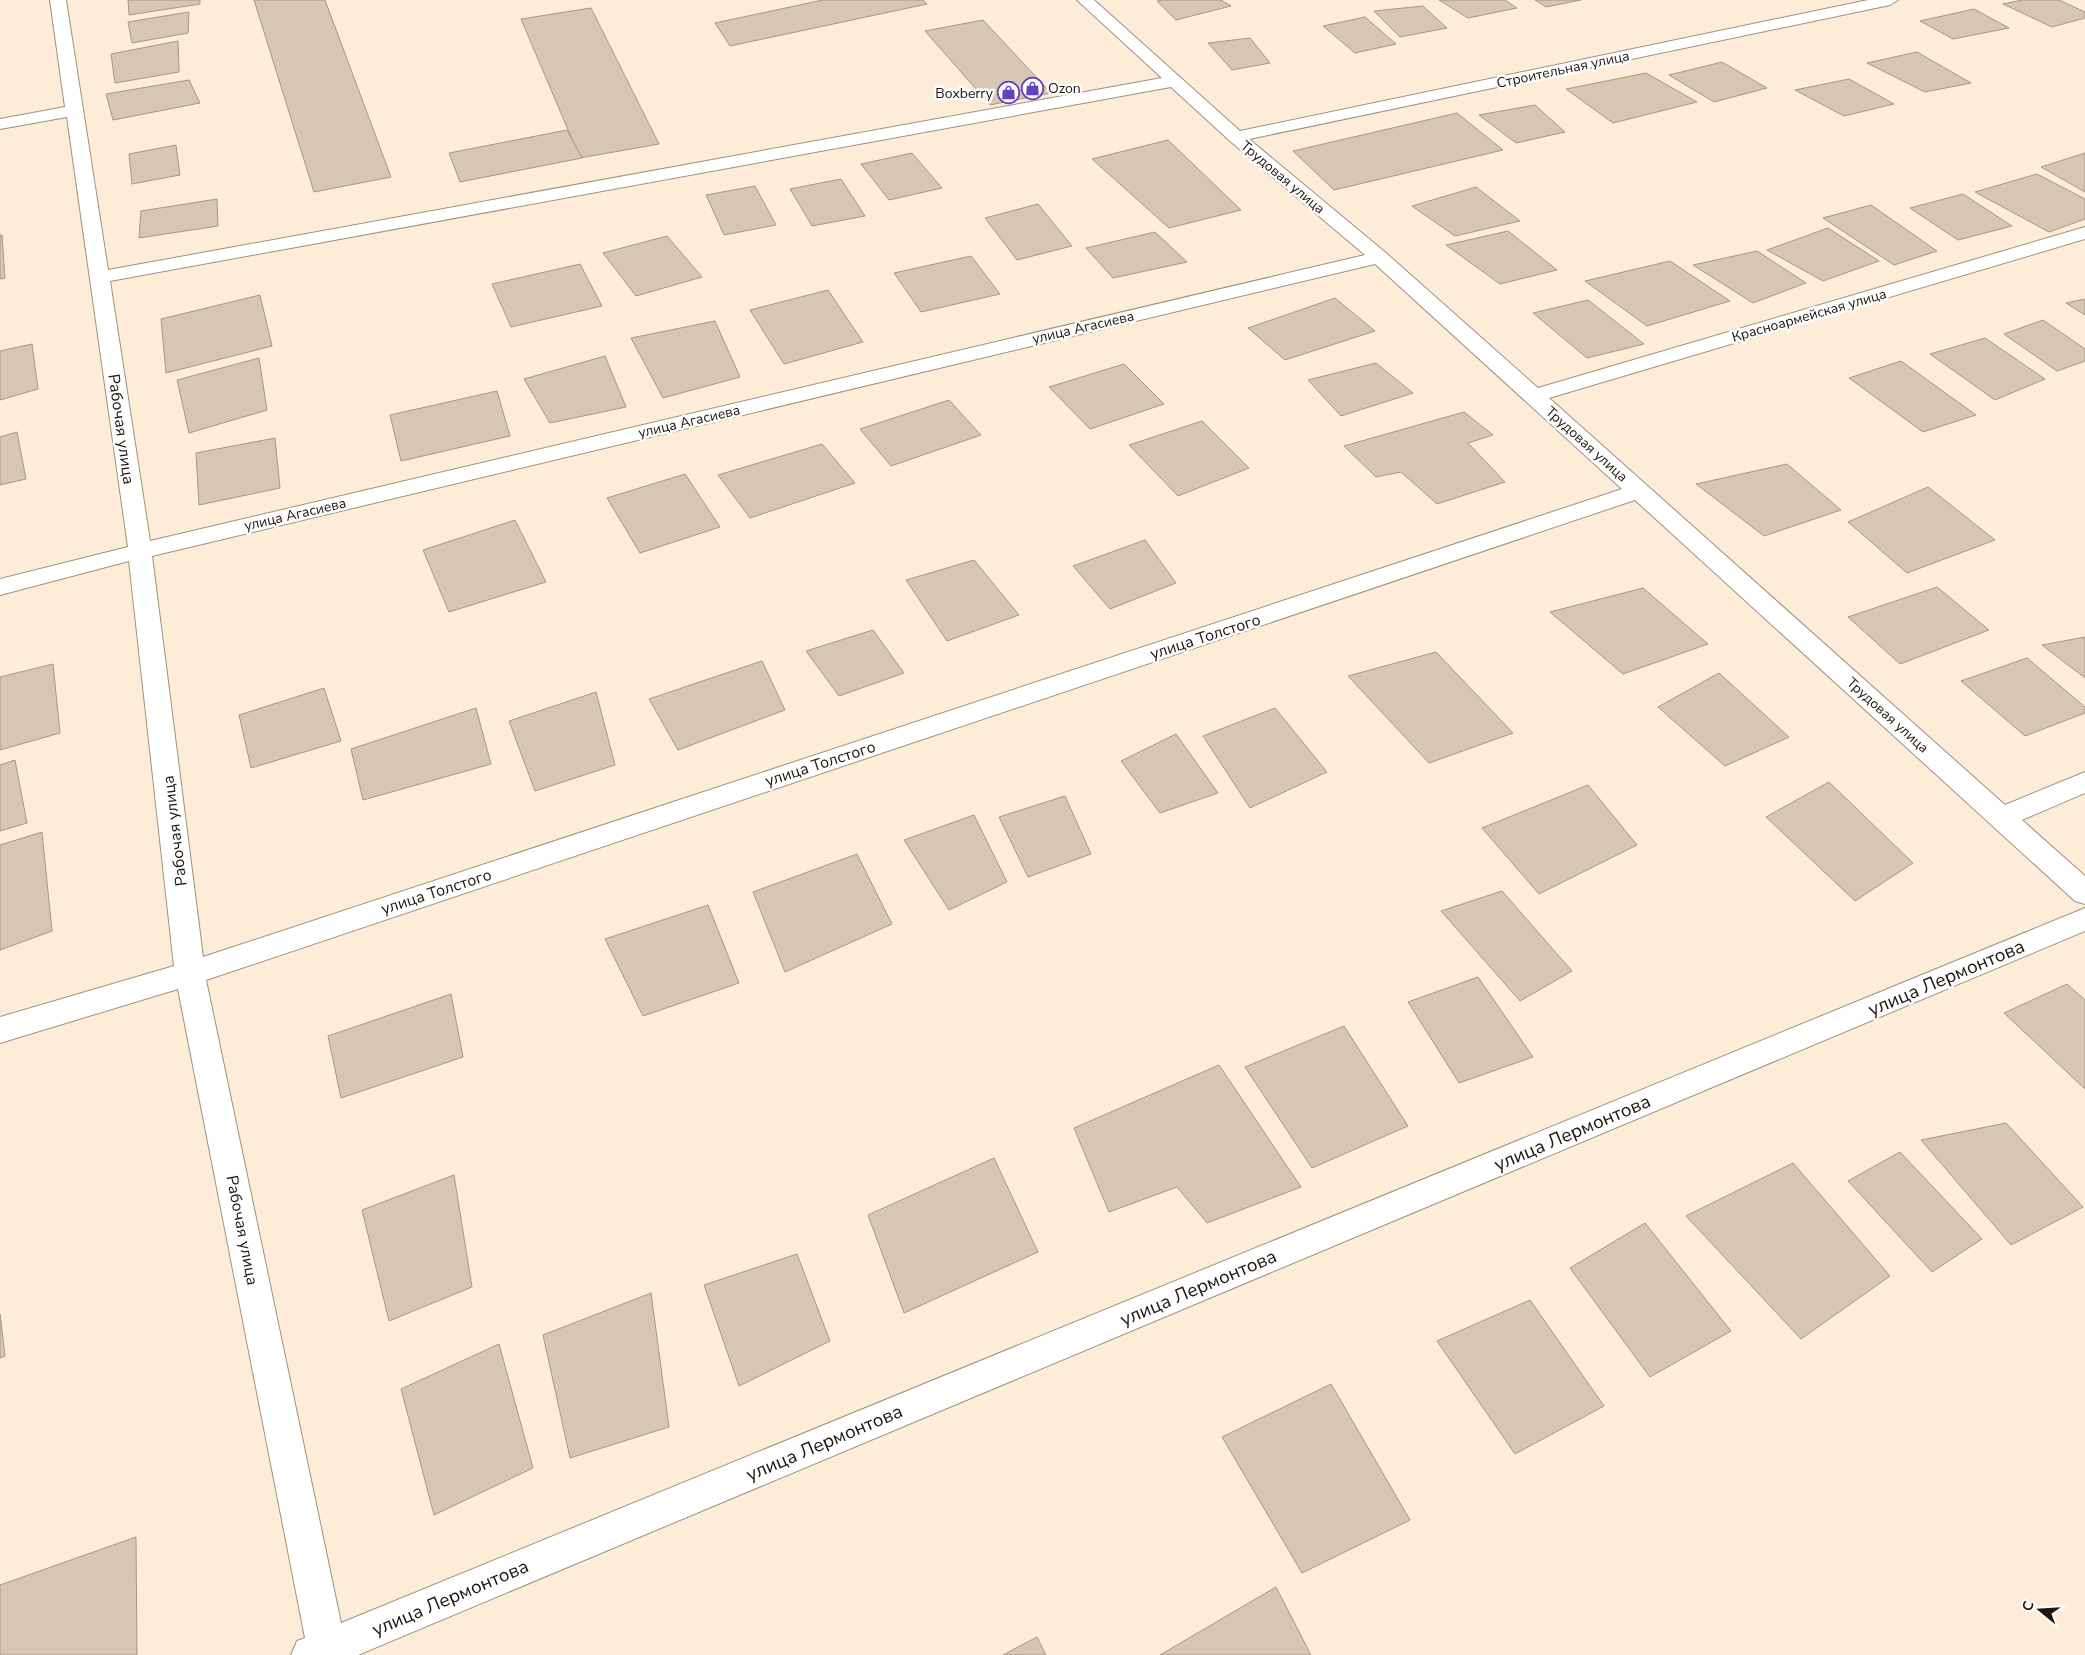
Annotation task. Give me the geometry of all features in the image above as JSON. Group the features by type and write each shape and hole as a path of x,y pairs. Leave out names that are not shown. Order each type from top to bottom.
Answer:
{"street":[{"name":"Рабочая улица","path":"58,0 76,110 140,551 190,972 322,1653"},
{"name":"Трудовая улица","path":"1085,0 1236,137 1379,257 2085,892"},
{"name":"Строительная улица","path":"1236,137 1890,0"},
{"path":"100,277 1174,81"},
{"path":"0,124 76,110"},
{"name":"Красноармейская улица","path":"1534,396 2085,233"},
{"name":"улица Агасиева","path":"0,587 140,551 1379,257"},
{"name":"улица Толстого","path":"0,1030 190,972 1639,491"},
{"path":"2002,817 2085,782"},
{"name":"улица Лермонтова","path":"322,1653 2085,919"}],"building":[{"path":"128,0 200,0 200,4 129,15"},
{"path":"254,0 325,0 391,177 314,192"},
{"path":"823,0 923,0 927,4 730,46 715,23"},
{"path":"1221,0 1231,6 1176,20 1157,1"},
{"path":"1439,0 1505,0 1517,8 1468,18"},
{"path":"1535,0 1581,0 1546,7"},
{"path":"2022,0 2059,0 2085,12 2085,18 2052,27 2003,4"},
{"path":"1423,6 1447,28 1400,37 1374,11"},
{"path":"591,8 659,144 580,158 521,19"},
{"path":"1974,9 2009,28 1953,39 1920,21"},
{"path":"189,12 188,33 132,43 128,22"},
{"path":"1365,17 1396,44 1355,53 1323,26"},
{"path":"983,20 1051,93 990,105 925,31"},
{"path":"1250,38 1270,63 1232,70 1208,43"},
{"path":"178,41 179,72 115,83 111,54"},
{"path":"1917,52 1971,83 1925,92 1867,63"},
{"path":"1722,62 1767,88 1714,102 1669,75"},
{"path":"1646,73 1697,102 1613,123 1566,89"},
{"path":"1849,79 1894,104 1844,116 1795,90"},
{"path":"189,80 200,103 113,120 106,94"},
{"path":"1535,105 1565,132 1516,143 1479,115"},
{"path":"1457,113 1503,150 1334,190 1293,151"},
{"path":"567,130 582,158 460,182 449,153"},
{"path":"1168,140 1241,210 1169,228 1092,159"},
{"path":"176,145 180,175 132,184 129,154"},
{"path":"912,153 942,188 889,200 861,164"},
{"path":"2085,153 2085,192 2041,167"},
{"path":"2037,174 2085,199 2085,219 2049,232 1975,192"},
{"path":"841,179 865,216 812,226 790,189"},
{"path":"755,186 776,225 724,235 706,195"},
{"path":"1476,187 1520,221 1455,236 1412,206"},
{"path":"1963,194 2012,226 1958,240 1910,208"},
{"path":"217,199 218,226 139,238 141,211"},
{"path":"1038,204 1072,246 1017,260 985,218"},
{"path":"1871,205 1937,251 1894,265 1823,218"},
{"path":"1828,228 1879,261 1823,281 1767,250"},
{"path":"1508,231 1557,270 1500,284 1446,245"},
{"path":"1155,232 1187,262 1113,278 1086,248"},
{"path":"0,235 2,235 5,278 0,279"},
{"path":"667,236 702,277 636,296 603,253"},
{"path":"1757,251 1806,283 1753,303 1693,265"},
{"path":"971,256 1000,294 921,312 894,273"},
{"path":"1670,261 1730,301 1647,326 1585,281"},
{"path":"580,264 602,306 511,327 492,284"},
{"path":"828,290 863,342 784,364 750,310"},
{"path":"260,295 272,346 166,373 161,319"},
{"path":"1335,298 1375,331 1285,360 1248,328"},
{"path":"2085,299 2085,315 2066,303"},
{"path":"1588,300 1644,344 1587,358 1533,313"},
{"path":"2043,320 2085,349 2085,361 2057,371 2004,334"},
{"path":"715,321 740,377 663,398 631,338"},
{"path":"1985,338 2045,379 1995,400 1930,354"},
{"path":"32,344 38,389 0,400 0,351"},
{"path":"605,356 626,407 550,423 524,379"},
{"path":"259,358 267,410 189,433 177,380"},
{"path":"1901,361 1976,415 1923,432 1849,378"},
{"path":"1376,363 1413,393 1341,416 1308,380"},
{"path":"1124,364 1164,404 1090,429 1049,387"},
{"path":"497,391 510,436 401,461 390,415"},
{"path":"949,400 981,435 891,466 860,429"},
{"path":"1464,412 1493,435 1468,443 1505,482 1437,504 1401,472 1376,477 1344,446"},
{"path":"1202,421 1249,468 1178,496 1129,445"},
{"path":"17,432 26,479 0,485 0,437"},
{"path":"275,438 280,488 199,505 196,453"},
{"path":"822,444 855,483 750,518 718,475"},
{"path":"1787,464 1841,510 1764,536 1696,484"},
{"path":"685,474 720,527 640,553 607,498"},
{"path":"1928,487 1995,540 1907,573 1848,522"},
{"path":"515,520 546,582 449,612 423,550"},
{"path":"1145,540 1176,583 1110,609 1073,566"},
{"path":"974,560 1019,615 947,641 906,580"},
{"path":"1937,587 1989,630 1900,664 1848,617"},
{"path":"1643,588 1708,644 1623,674 1550,612"},
{"path":"873,630 904,673 839,696 806,651"},
{"path":"2085,637 2085,678 2042,645"},
{"path":"1436,652 1513,733 1429,763 1348,676"},
{"path":"2027,658 2085,707 2085,713 2025,736 1961,681"},
{"path":"762,661 785,710 678,750 649,699"},
{"path":"53,664 60,733 0,750 0,677"},
{"path":"1719,673 1789,737 1725,766 1658,707"},
{"path":"324,688 341,741 251,768 239,715"},
{"path":"596,692 615,765 535,791 509,721"},
{"path":"476,708 491,764 363,800 351,749"},
{"path":"1275,708 1327,772 1250,808 1203,736"},
{"path":"1176,734 1218,793 1160,813 1121,761"},
{"path":"15,760 27,823 0,831 0,765"},
{"path":"1829,782 1913,863 1855,901 1766,817"},
{"path":"1588,785 1637,845 1539,894 1482,828"},
{"path":"1065,796 1091,854 1028,877 999,817"},
{"path":"974,815 1007,882 949,910 904,840"},
{"path":"42,832 52,931 0,950 0,845"},
{"path":"857,854 892,924 785,972 753,892"},
{"path":"1502,891 1572,971 1520,1001 1441,911"},
{"path":"708,905 739,983 643,1016 605,939"},
{"path":"1478,977 1533,1057 1459,1083 1408,1002"},
{"path":"2067,984 2085,1000 2085,1089 2004,1013"},
{"path":"451,994 463,1057 341,1098 328,1036"},
{"path":"1344,1026 1408,1126 1312,1168 1245,1067"},
{"path":"1219,1065 1301,1187 1207,1223 1177,1187 1109,1212 1074,1128"},
{"path":"2006,1123 2083,1207 2011,1245 1921,1140"},
{"path":"1900,1152 1982,1239 1932,1272 1848,1181"},
{"path":"994,1158 1038,1252 904,1313 868,1215"},
{"path":"1793,1163 1890,1276 1801,1339 1686,1216"},
{"path":"454,1175 472,1287 389,1321 362,1210"},
{"path":"1645,1223 1731,1331 1650,1377 1570,1268"},
{"path":"797,1254 830,1341 739,1386 704,1285"},
{"path":"651,1293 669,1427 570,1458 543,1335"},
{"path":"1530,1300 1604,1406 1515,1454 1437,1341"},
{"path":"0,1314 5,1356 0,1358"},
{"path":"499,1344 533,1468 434,1515 401,1389"},
{"path":"1331,1384 1410,1520 1302,1573 1222,1437"},
{"path":"136,1537 137,1655 0,1655 0,1585"},
{"path":"1276,1587 1311,1655 1160,1655"},
{"path":"1037,1637 1046,1655 1003,1655"}],"place":[{"name":"Ozon","path":"1032,88"},
{"name":"Boxberry","path":"1009,93"}]}
